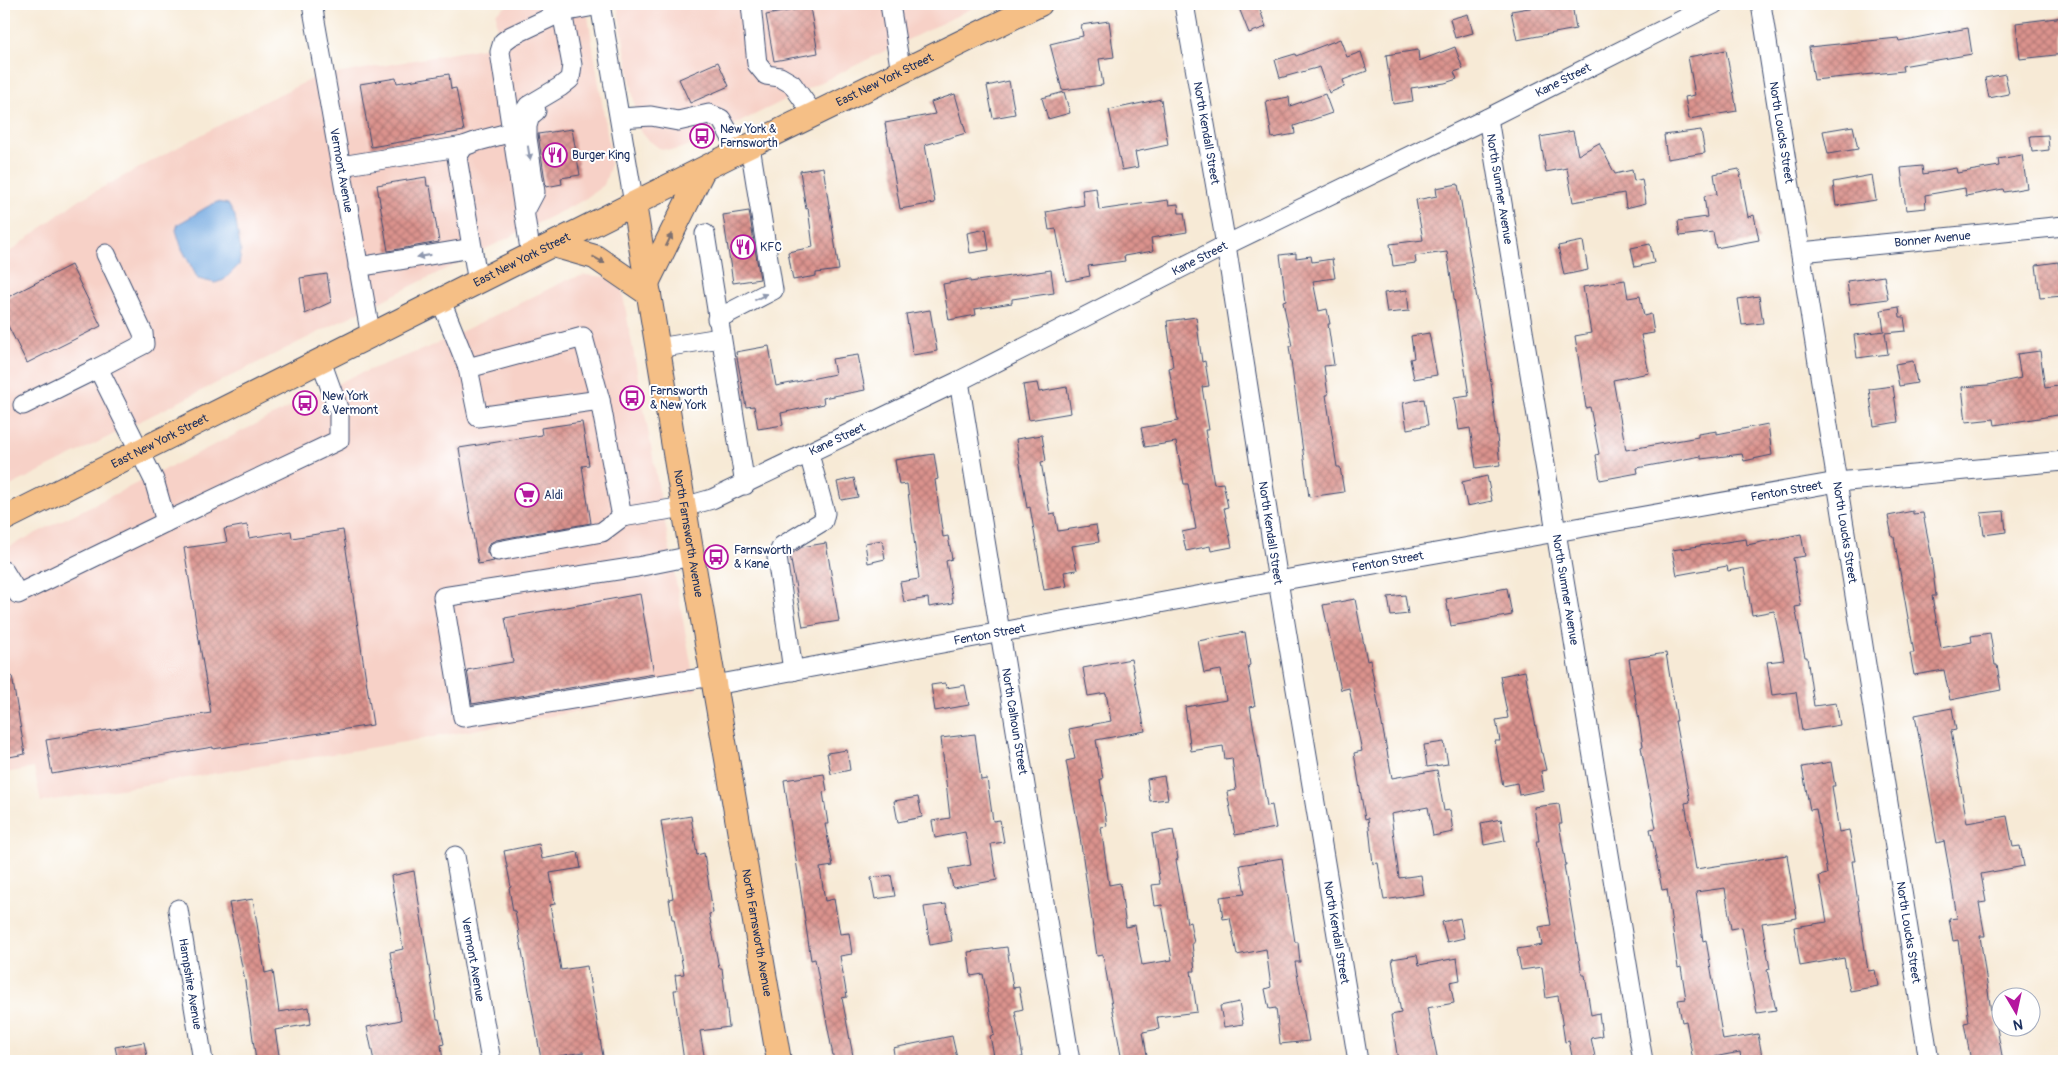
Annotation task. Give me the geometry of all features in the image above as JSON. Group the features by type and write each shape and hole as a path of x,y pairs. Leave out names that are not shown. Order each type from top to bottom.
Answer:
{"main road":[{"name":"East New York Street","path":"4,519 702,170 1040,4"},
{"path":"553,245 595,257 648,288 702,170"},
{"name":"North Farnsworth Avenue","path":"634,204 692,556 779,1061"}],"street":[{"name":"Vermont Avenue","path":"312,4 370,337"},
{"path":"750,4 757,64 766,74 780,77 792,84 814,115"},
{"path":"890,4 901,73"},
{"name":"North Kendall Street","path":"1184,4 1226,245 1278,581 1358,1061"},
{"name":"Kane Street","path":"622,516 684,507 720,497 959,381 1226,245 1488,118 1714,4"},
{"name":"North Loucks Street","path":"1761,4 1929,1061"},
{"path":"531,256 500,52 503,42 511,36 563,20 600,5"},
{"name":"North Farnsworth Avenue","path":"600,5 634,204"},
{"path":"341,166 464,146 478,140 512,132 528,106 570,79 572,65 563,20"},
{"path":"524,213 535,192 526,138 530,116 571,90 578,81 580,72 574,37 563,20"},
{"path":"620,118 650,116 678,121 709,114 721,119 745,149 773,290 717,319"},
{"name":"North Sumner Avenue","path":"1488,118 1643,1061"},
{"path":"464,146 458,157 478,283"},
{"name":"Bonner Avenue","path":"1801,252 2064,226"},
{"path":"705,234 720,338 745,485"},
{"path":"358,267 472,248"},
{"path":"23,405 144,344 143,333 106,254"},
{"path":"441,301 468,368 478,418 600,400"},
{"path":"468,368 583,337 600,400 622,516 602,532 498,551"},
{"path":"658,348 720,338"},
{"path":"4,571 18,594 339,440 339,411 321,361"},
{"path":"98,368 154,480 166,522"},
{"name":"North Calhoun Street","path":"959,381 1070,1061"},
{"path":"793,671 777,557 782,546 823,521 825,514 809,454"},
{"name":"Fenton Street","path":"692,556 628,569 443,598 463,717 793,671 1278,581 1837,482 2064,461"},
{"name":"Vermont Avenue","path":"455,856 491,1061"},
{"name":"Hampshire Avenue","path":"178,908 203,1061"}],"shaded area":[{"path":"510,4 586,4 609,145 610,167 604,185 582,201 4,489 4,256 77,201 263,102 314,78 499,45 496,13"},
{"path":"617,4 981,4 697,143 669,150 659,148 647,139 639,129"},
{"path":"585,275 606,277 622,290 696,690 417,740 41,802 34,768 4,773 4,549 351,377 432,346 567,280"}],"water":[{"path":"217,202 228,204 235,216 241,252 239,265 224,280 215,283 198,279 182,249 176,230 178,224"}],"building":[{"path":"1258,4 1266,27 1249,33 1239,8"},
{"path":"1553,4 1572,4 1576,29 1517,40 1511,11"},
{"path":"810,7 818,53 774,61 766,15"},
{"path":"1468,14 1473,33 1455,38 1450,19"},
{"path":"2064,17 2064,54 2020,59 2016,23"},
{"path":"1109,21 1114,57 1099,59 1103,85 1062,90 1050,44 1083,36 1081,25"},
{"path":"1968,28 1972,54 1902,66 1903,71 1814,80 1809,47 1898,38 1899,41"},
{"path":"1340,39 1347,57 1361,52 1367,71 1343,80 1345,86 1329,93 1320,67 1280,78 1275,60 1295,54 1296,56"},
{"path":"1455,47 1463,69 1454,72 1457,79 1445,83 1411,88 1413,101 1393,104 1386,55 1418,50 1419,61"},
{"path":"1726,50 1737,111 1689,119 1685,97 1695,95 1688,57"},
{"path":"718,62 729,86 690,103 679,79"},
{"path":"449,74 451,89 456,88 464,131 371,147 360,84 396,78 397,83"},
{"path":"2005,74 2009,94 1989,98 1985,78"},
{"path":"1009,81 1015,114 993,118 987,86"},
{"path":"1064,92 1070,113 1048,119 1042,98"},
{"path":"955,94 966,133 925,145 935,203 900,209 885,123 935,114 931,102"},
{"path":"1325,94 1332,113 1294,126 1295,134 1272,138 1266,101 1289,97 1290,106"},
{"path":"1161,99 1168,145 1135,152 1138,167 1122,170 1109,110"},
{"path":"1853,126 1858,149 1828,154 1823,131"},
{"name":"Burger King","path":"572,129 580,175 561,178 562,184 546,187 538,134"},
{"path":"1701,130 1705,153 1667,159 1664,135"},
{"path":"1573,131 1578,155 1599,143 1615,174 1632,170 1634,181 1642,179 1646,203 1626,208 1624,193 1573,202 1567,168 1546,172 1540,137"},
{"path":"2048,135 2049,150 2032,152 2030,136"},
{"path":"2022,155 2027,188 2004,192 2003,189 1966,196 1965,188 1925,195 1926,208 1906,210 1901,168 1922,166 1923,174 1956,168 1957,173 1999,166 1998,159"},
{"path":"823,167 839,270 816,273 816,276 793,280 788,252 813,247 808,208 806,209 800,171"},
{"path":"1739,169 1748,217 1754,215 1759,240 1716,248 1713,232 1680,236 1678,221 1707,217 1704,196 1717,194 1714,174"},
{"path":"1872,175 1876,200 1836,206 1833,182"},
{"path":"426,177 427,186 430,186 439,242 388,251 377,185"},
{"path":"1458,184 1492,389 1500,465 1476,468 1470,428 1459,430 1454,398 1469,396 1447,252 1415,256 1416,263 1393,266 1390,244 1423,240 1416,200 1437,196 1436,188"},
{"path":"1096,188 1099,210 1168,200 1169,205 1178,204 1179,213 1184,213 1187,232 1151,238 1153,251 1124,256 1125,261 1088,266 1090,276 1066,281 1056,229 1049,230 1046,212 1084,205 1082,190"},
{"name":"KFC","path":"749,211 760,279 733,283 723,215"},
{"path":"986,229 989,250 970,253 967,233"},
{"path":"1583,241 1588,270 1564,275 1558,246"},
{"path":"1650,244 1654,263 1635,267 1631,248"},
{"path":"1296,253 1296,258 1311,256 1312,262 1332,259 1335,278 1313,281 1319,311 1327,309 1330,324 1328,324 1334,365 1324,366 1328,395 1326,395 1337,467 1340,467 1344,492 1309,497 1289,346 1292,346 1283,301 1286,300 1280,255"},
{"path":"2058,262 2063,296 2040,298 2036,265"},
{"path":"71,265 101,326 27,363 4,318 4,299"},
{"path":"1051,270 1054,293 1012,299 1012,303 975,309 976,315 949,320 943,284"},
{"path":"327,274 331,302 305,314 300,278"},
{"path":"1884,276 1888,299 1850,304 1847,281"},
{"path":"1625,280 1628,298 1640,296 1644,316 1651,314 1654,333 1641,335 1649,373 1613,380 1626,450 1698,437 1698,434 1717,431 1717,434 1768,424 1772,455 1744,461 1742,454 1701,459 1701,456 1637,468 1638,473 1600,480 1596,455 1599,454 1590,407 1586,408 1575,336 1591,333 1583,287"},
{"path":"1407,290 1409,311 1387,313 1384,293"},
{"path":"1759,296 1763,323 1742,325 1738,299"},
{"path":"1899,307 1900,317 1904,317 1906,331 1885,333 1888,354 1857,358 1854,335 1884,331 1881,310"},
{"path":"930,310 937,351 913,355 906,314"},
{"path":"1196,317 1202,362 1205,361 1209,386 1202,387 1209,430 1205,430 1214,484 1223,483 1228,507 1224,508 1232,547 1211,551 1210,546 1186,551 1182,532 1196,529 1188,484 1184,484 1176,442 1145,447 1141,428 1178,421 1169,368 1173,367 1167,321"},
{"path":"1429,333 1437,375 1414,379 1410,359 1414,358 1411,336"},
{"path":"769,346 776,386 835,374 832,359 858,355 865,390 823,398 824,404 781,413 783,425 758,429 754,406 746,407 736,352"},
{"path":"2040,351 2045,388 2064,385 2064,414 1995,425 1994,419 1966,422 1962,387 1988,385 2021,378 2017,354"},
{"path":"1913,361 1917,383 1899,386 1895,364"},
{"path":"1037,383 1039,392 1067,387 1071,413 1029,420 1023,385"},
{"path":"1893,386 1898,422 1874,426 1869,389"},
{"path":"1424,399 1428,425 1407,429 1403,403"},
{"name":"Aldi","path":"582,422 589,465 582,466 591,523 496,540 490,543 487,548 487,553 494,561 478,564 459,448 542,435 541,428"},
{"path":"1042,435 1046,461 1041,462 1050,514 1055,513 1058,531 1096,525 1099,542 1072,546 1077,570 1064,572 1067,586 1044,590 1030,507 1027,508 1016,439"},
{"path":"934,454 938,479 935,480 943,537 948,536 952,559 946,561 953,603 929,607 928,598 904,602 900,582 919,579 907,484 899,485 895,460"},
{"path":"1487,476 1492,501 1467,506 1462,482"},
{"path":"854,478 858,497 841,500 837,482"},
{"path":"1913,511 1913,514 1923,513 1933,564 1936,596 1932,596 1941,648 1972,642 1971,636 1990,633 2001,690 1950,700 1944,670 1914,675 1910,653 1914,653 1894,537 1892,537 1888,516"},
{"path":"2004,511 2006,532 1984,535 1981,513"},
{"path":"247,525 249,538 291,531 292,538 343,530 373,725 213,749 213,747 52,774 46,740 211,713 184,548 227,542 224,529"},
{"path":"1801,534 1805,556 1793,558 1801,606 1795,607 1805,657 1807,657 1814,706 1836,703 1840,725 1802,731 1796,692 1772,695 1767,662 1784,660 1774,611 1752,615 1744,568 1728,571 1727,566 1677,575 1672,550 1746,539 1747,545"},
{"path":"882,540 885,559 868,563 865,543"},
{"path":"826,543 839,621 803,627 790,555 802,547"},
{"path":"1507,588 1512,615 1451,626 1446,599"},
{"path":"640,594 654,674 472,704 467,670 513,662 505,618"},
{"path":"1405,595 1408,614 1391,616 1388,597"},
{"path":"1355,599 1367,661 1370,660 1392,778 1437,770 1444,811 1450,810 1453,832 1433,836 1428,807 1391,814 1399,878 1421,875 1424,894 1384,900 1378,863 1373,864 1368,818 1365,819 1354,753 1362,751 1349,688 1341,690 1323,605"},
{"path":"1245,632 1250,665 1248,666 1255,706 1250,707 1267,806 1272,805 1276,828 1235,835 1227,792 1236,790 1232,758 1225,759 1223,746 1191,751 1185,707 1226,700 1221,670 1204,673 1198,641"},
{"path":"1666,653 1677,721 1675,721 1690,802 1685,803 1696,869 1787,855 1797,918 1762,923 1770,969 1767,970 1776,1010 1757,1013 1742,927 1731,929 1725,888 1696,892 1703,941 1706,940 1723,1040 1758,1034 1762,1056 1741,1059 1740,1052 1693,1061 1686,1021 1682,1022 1678,1000 1686,999 1681,967 1678,968 1667,889 1662,890 1650,829 1656,828 1641,747 1643,746 1629,659"},
{"path":"1131,659 1145,731 1096,740 1103,779 1100,779 1107,826 1101,827 1109,885 1120,883 1126,927 1135,925 1142,965 1172,960 1162,905 1155,906 1152,885 1160,884 1152,834 1173,830 1187,923 1190,922 1194,943 1192,943 1195,971 1191,971 1197,1012 1157,1017 1159,1029 1143,1032 1148,1061 1122,1061 1103,955 1097,956 1079,830 1066,761 1075,759 1069,729 1111,721 1106,693 1088,696 1083,668"},
{"path":"1525,671 1546,770 1541,771 1544,790 1519,795 1517,783 1503,786 1495,741 1500,741 1496,720 1508,718 1500,676"},
{"path":"12,676 25,754 4,758 4,677"},
{"path":"945,683 946,688 965,685 969,705 935,711 931,685"},
{"path":"1952,708 1956,730 1951,731 1967,823 2007,816 2013,847 2020,846 2024,866 1981,874 1986,902 1979,903 1985,936 1980,936 1990,1004 1990,1038 1999,1038 2003,1061 1971,1061 1964,1023 1969,1022 1958,940 1953,941 1949,919 1957,918 1952,886 1944,841 1937,843 1915,715"},
{"path":"975,734 981,780 987,779 993,821 1000,820 1004,842 991,844 997,880 953,888 949,869 971,865 965,832 935,838 932,821 950,818 941,738"},
{"path":"1444,742 1448,764 1427,767 1424,745"},
{"path":"847,750 850,770 831,774 827,753"},
{"path":"1831,762 1835,786 1832,786 1839,832 1849,830 1855,861 1852,861 1868,971 1875,970 1878,986 1850,991 1844,958 1800,966 1794,927 1827,922 1819,876 1827,874 1816,809 1810,810 1802,767"},
{"path":"824,774 827,791 823,792 828,824 825,824 833,866 820,868 825,901 834,899 840,934 849,933 852,954 840,956 847,997 842,998 854,1061 834,1061 815,959 811,960 784,780"},
{"path":"1164,776 1168,799 1150,801 1147,779"},
{"path":"918,797 922,817 898,822 894,801"},
{"path":"1559,804 1562,824 1559,824 1566,865 1564,865 1582,975 1585,975 1591,1015 1599,1013 1602,1036 1591,1038 1596,1061 1573,1061 1569,1041 1565,1042 1558,996 1546,998 1542,967 1521,970 1517,949 1542,945 1539,927 1551,925 1536,841 1539,841 1534,807"},
{"path":"691,816 697,855 704,853 713,913 709,914 719,968 722,968 729,1027 700,1031 705,1061 684,1061 674,990 677,990 675,975 684,974 674,919 672,919 669,899 673,898 661,821"},
{"path":"1501,819 1505,841 1484,845 1481,823"},
{"path":"539,844 542,859 578,852 581,868 550,873 555,904 550,905 561,970 587,966 603,1056 584,1059 583,1052 541,1059 515,911 513,911 509,888 511,887 504,851"},
{"path":"1282,858 1295,942 1298,942 1300,962 1295,962 1309,1041 1280,1044 1276,1008 1269,1009 1265,989 1271,987 1266,949 1237,955 1230,918 1223,919 1220,897 1245,894 1240,865"},
{"path":"414,871 437,1019 439,1019 444,1044 441,1045 443,1061 374,1061 367,1027 401,1020 390,952 403,949 391,876"},
{"path":"891,875 895,896 875,899 871,878"},
{"path":"253,899 265,973 273,971 279,1012 309,1007 311,1024 275,1030 280,1061 256,1061 245,981 229,903"},
{"path":"946,904 952,941 930,945 924,907"},
{"path":"1460,918 1464,938 1447,942 1442,922"},
{"path":"1007,947 1013,988 1019,987 1023,1009 1015,1011 1023,1057 995,1061 990,1036 994,1035 983,974 971,976 968,952"},
{"path":"1417,955 1419,965 1457,958 1460,980 1450,982 1454,1003 1427,1008 1438,1061 1398,1061 1391,1015 1401,1013 1392,959"},
{"path":"1239,1002 1243,1024 1224,1027 1220,1006"},
{"path":"952,1036 957,1058 941,1061 895,1061 893,1048"},
{"path":"144,1042 148,1061 118,1061 115,1047"}],"place":[{"name":"New York & Farnsworth","path":"702,136"},
{"name":"Burger King","path":"555,155"},
{"name":"KFC","path":"743,247"},
{"name":"Farnsworth & New York","path":"632,398"},
{"name":"New York & Vermont","path":"305,403"},
{"name":"Aldi","path":"527,495"},
{"name":"Farnsworth & Kane","path":"716,557"}]}
